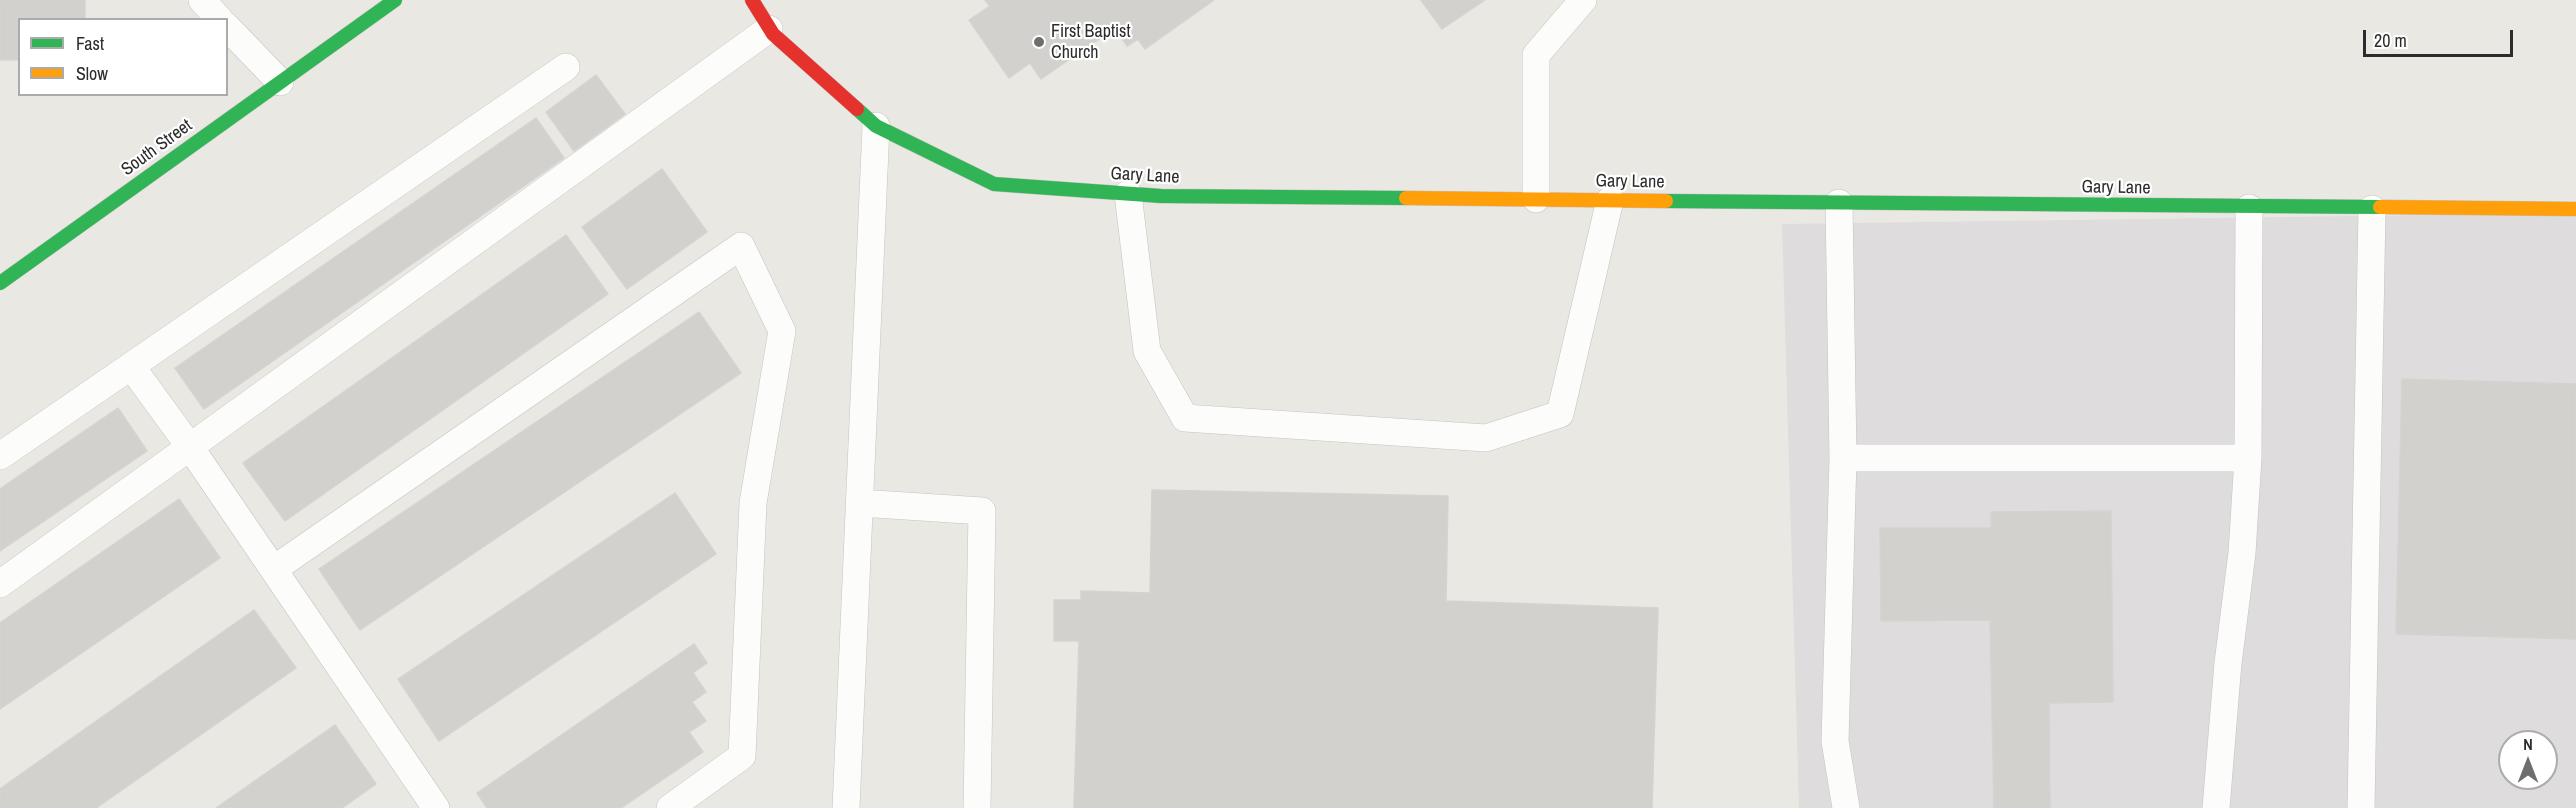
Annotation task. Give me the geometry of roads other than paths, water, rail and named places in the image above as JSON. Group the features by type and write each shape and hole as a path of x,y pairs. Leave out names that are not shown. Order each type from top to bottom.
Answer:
{"street":[{"name":"South Street","path":"0,283 394,0"},
{"name":"Gary Lane","path":"752,0 769,29 876,126 994,184 1161,196 2249,208 2576,209"}],"lane":[{"path":"202,0 218,18"},
{"path":"1536,199 1536,55 1583,0"},
{"path":"228,28 280,82"},
{"path":"0,584 769,29"},
{"path":"0,456 566,67"},
{"path":"846,808 876,126"},
{"path":"1128,194 1146,351 1185,418 1486,438 1560,414 1610,200"},
{"path":"1839,203 1843,458 1835,741 1846,808"},
{"path":"2216,808 2228,663 2242,553 2248,458 2249,208"},
{"path":"2361,808 2372,208"},
{"path":"274,569 741,246 782,331 753,503 742,756 670,808"},
{"path":"131,366 190,447 436,808"},
{"path":"1843,458 2248,458"},
{"path":"860,503 982,511 977,808"}],"place":[{"name":"First Baptist Church","path":"1039,42"}]}
